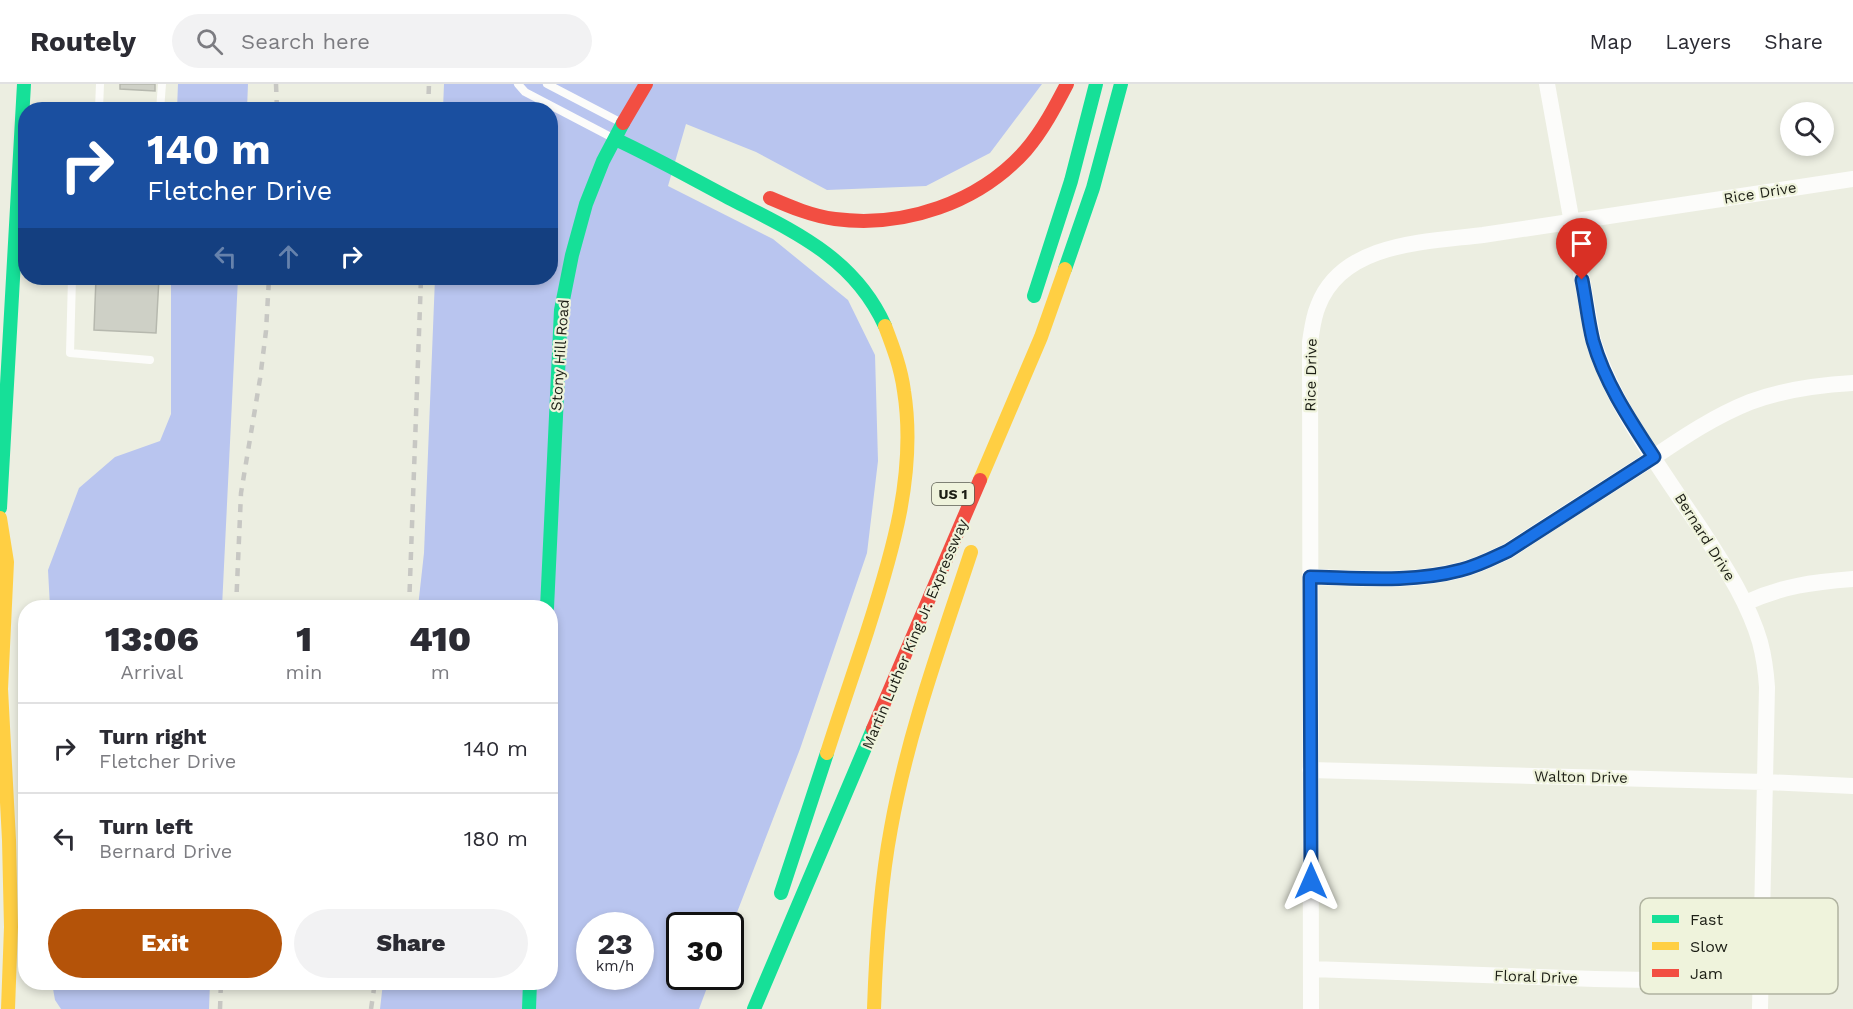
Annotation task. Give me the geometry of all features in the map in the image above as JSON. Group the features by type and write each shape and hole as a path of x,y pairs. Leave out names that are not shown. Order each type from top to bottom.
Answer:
{"main road":[{"path":"24,84 24,102"},
{"name":"Stony Hill Road","path":"547,600 561,310 578,230 595,181 615,139 627,125 646,84"},
{"path":"757,191 803,213 842,221 901,220 946,207 985,186 1018,158 1045,124 1067,84"},
{"path":"1029,310 1071,181 1096,84"},
{"name":"Martin Luther King Jr. Expressway","path":"754,1009 1041,337 1064,278 1093,188 1121,84"},
{"name":"Martin Luther King Jr. Expressway","path":"615,139 799,234 830,255 858,281 871,298 889,334 902,374 907,417 903,491 894,543 779,899 843,751"},
{"path":"0,508 18,253"},
{"path":"993,484 1041,337"},
{"path":"0,518 7,562 1,689 11,927 8,1009"},
{"path":"874,1009 881,889 898,792 926,688 974,541"},
{"path":"529,1009 530,990"}],"street":[{"name":"Bernard Drive","path":"1547,84 1593,340 1606,375 1624,411 1722,562 1745,603 1764,660 1767,687 1762,898"},
{"name":"Rice Drive","path":"1311,1009 1310,342 1318,305 1333,280 1359,260 1380,252 1427,242 1853,179"},
{"path":"0,209 18,210"},
{"path":"1310,577 1417,578 1462,570 1483,563 1508,551 1706,423 1751,402 1811,387 1853,383"},
{"path":"1745,603 1790,586 1853,579"},
{"name":"Walton Drive","path":"1310,770 1853,786"},
{"name":"Floral Drive","path":"1311,969 1640,980"}],"lane":[{"path":"99,102 100,84"},
{"path":"161,102 162,84"},
{"path":"518,84 525,93 543,102"},
{"path":"547,84 627,125"},
{"path":"558,110 615,139"},
{"path":"72,285 70,353 150,360"}],"shaded area":[{"path":"178,84 248,84 247,102 177,102"},
{"path":"444,84 1042,84 990,153 926,186 827,190 756,152 686,124 668,186 773,239 848,300 875,355 878,461 867,553 800,749 737,912 666,912 666,990 706,990 699,1009 380,1009 382,990 558,990 558,600 419,600 424,553 435,285 558,285 558,102 443,102"},
{"path":"171,285 238,285 222,600 50,600 48,570 79,488 115,457 160,441 171,414"},
{"path":"53,990 210,990 209,1009 61,1009 55,1000"}],"building":[{"path":"120,84 155,84 155,91 120,89"},
{"path":"96,285 159,285 156,333 94,330"}],"railway":[{"path":"276,84 277,102"},
{"path":"428,102 429,84"},
{"path":"236,600 241,493 260,379 269,285"},
{"path":"409,600 421,285"},
{"path":"220,1009 221,990"},
{"path":"371,1009 374,990"}],"traffic: fast":[{"path":"23,102 24,84"},
{"path":"1034,296 1071,181 1096,84"},
{"path":"1065,269 1093,188 1121,84"},
{"path":"547,600 561,310 572,255 586,204 603,161 623,123"},
{"path":"615,139 776,222 819,248 857,282 872,302 885,326"},
{"path":"0,508 18,190"},
{"path":"754,1009 873,729"},
{"path":"781,893 827,753"},
{"path":"529,1009 530,990"}],"traffic: slow":[{"path":"980,480 1041,337 1065,269"},
{"path":"827,753 885,573 905,483 907,422 904,391 899,366 885,326"},
{"path":"0,518 7,562 1,689 11,927 8,1009"},
{"path":"874,1009 881,895 898,793 926,688 971,552"}],"traffic: jam":[{"path":"623,123 646,84"},
{"path":"770,198 818,216 861,221 913,215 939,208 986,184 1007,169 1038,134 1067,84"},
{"path":"873,729 980,480"}],"route":[{"path":"1311,881 1310,577 1417,578 1440,575 1483,563 1508,551 1654,457 1624,411 1606,375 1593,340 1582,280"}]}
